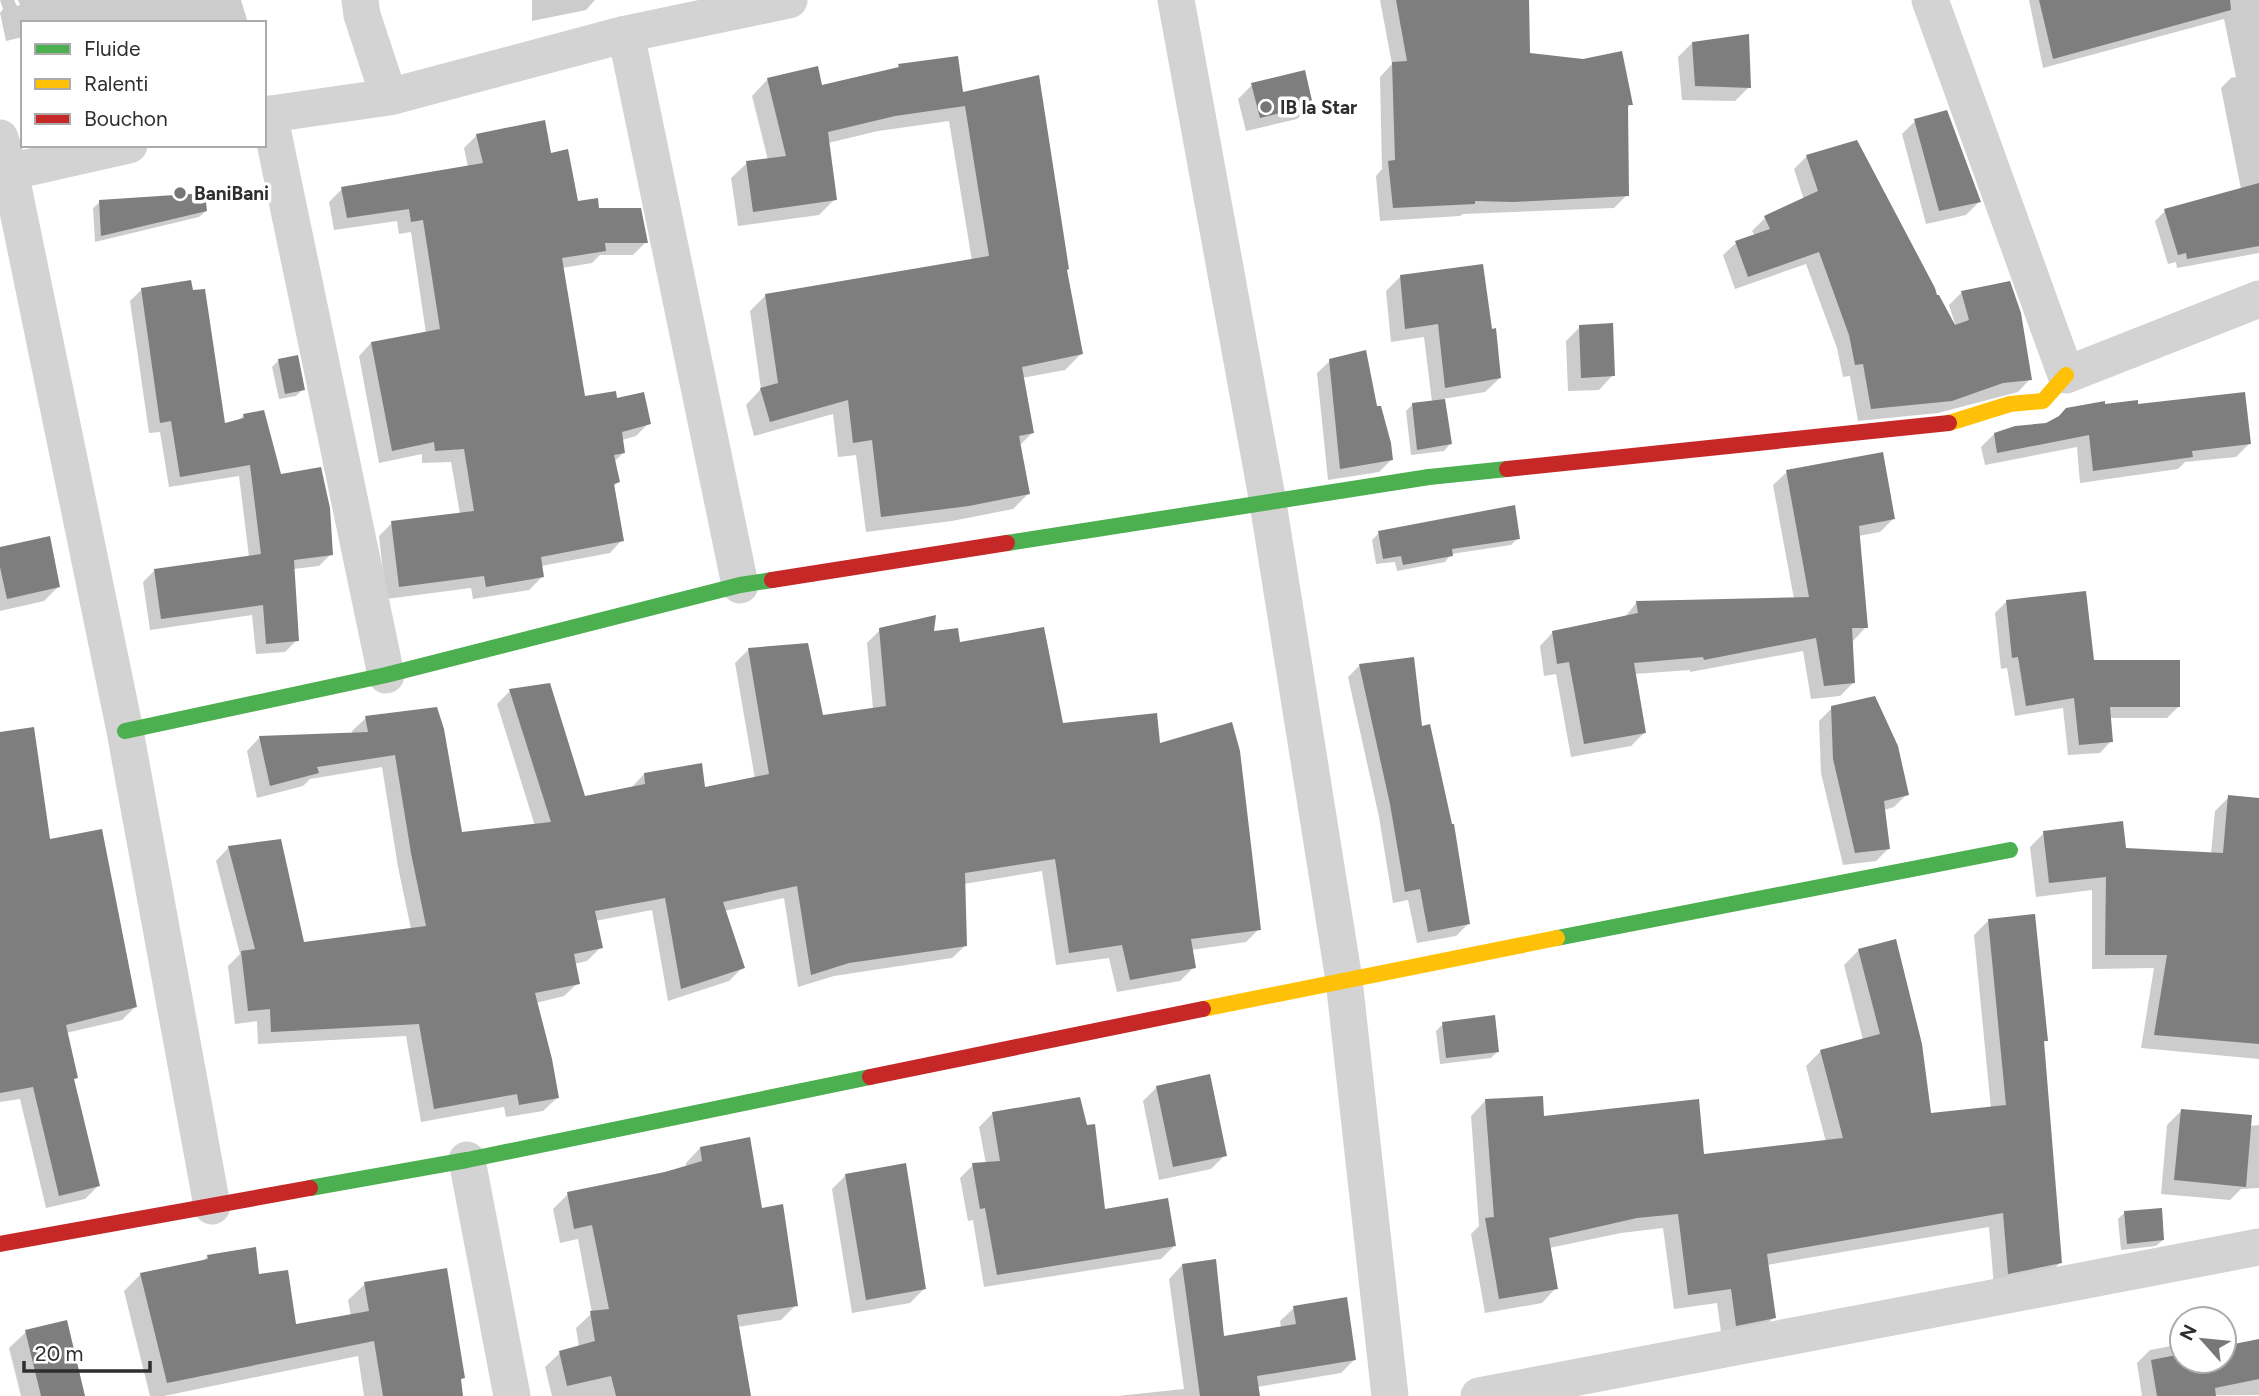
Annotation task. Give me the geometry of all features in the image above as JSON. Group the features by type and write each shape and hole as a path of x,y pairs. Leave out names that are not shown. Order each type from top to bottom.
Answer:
{"street":[{"path":"360,0 362,15 389,97"},
{"path":"386,675 267,114 389,97 626,34 661,14 789,0"},
{"path":"1176,0 1268,503 1344,980 1390,1396"},
{"path":"1930,0 2066,374"},
{"path":"626,34 740,584"},
{"path":"115,147 3,162 125,731 212,1206"},
{"path":"125,731 386,675 740,584 1429,477 1957,422 2010,404 2043,401 2066,374 2259,299"},
{"path":"0,1244 467,1160 1344,980 2010,850"},
{"path":"467,1160 512,1396"},
{"path":"1479,1396 2259,1247"}],"building":[{"path":"1396,0 1529,0 1530,53 1583,59 1622,51 1633,105 1628,105 1629,196 1514,202 1475,201 1475,204 1393,208 1388,161 1395,160 1392,62 1407,61"},
{"path":"2039,0 2230,0 2231,10 2053,59"},
{"path":"1749,34 1751,88 1695,86 1692,42"},
{"path":"958,56 963,92 1039,75 1069,269 1067,270 1083,354 1022,367 1034,433 1019,436 1030,494 969,506 881,517 872,440 853,443 848,400 770,422 760,388 778,383 765,294 989,256 965,106 895,116 828,132 837,200 753,212 746,161 786,156 767,78 818,66 822,85 899,67 898,64"},
{"path":"1305,70 1313,105 1260,118 1251,83"},
{"path":"1947,110 1981,202 1939,211 1914,119"},
{"path":"545,120 551,153 568,149 578,201 598,198 599,208 641,208 648,243 605,243 606,251 562,258 585,396 616,391 617,398 644,392 651,424 622,432 625,453 614,455 620,482 614,484 624,541 541,557 544,577 486,587 484,576 399,587 391,521 474,511 464,449 435,451 434,442 392,451 371,342 440,329 423,220 411,222 409,209 347,218 341,187 483,163 476,134"},
{"path":"1857,140 1955,325 1969,320 1961,291 2010,281 2021,313 2032,380 2003,383 1952,401 1871,409 1863,364 1855,365 1849,335 1819,252 1748,277 1735,241 1770,229 1764,216 1818,191 1806,155"},
{"path":"2259,183 2259,246 2187,259 2186,253 2178,255 2164,209"},
{"path":"205,193 207,211 101,236 99,200"},
{"path":"1483,264 1492,329 1496,328 1501,378 1445,388 1438,324 1405,329 1400,275"},
{"path":"191,280 193,290 205,289 225,423 244,418 243,414 264,410 281,474 321,467 330,508 333,555 294,560 299,641 266,644 263,605 161,619 154,569 261,554 250,465 180,477 171,421 160,423 141,288"},
{"path":"1613,323 1615,376 1581,378 1579,325"},
{"path":"1366,350 1377,406 1381,406 1393,460 1340,469 1329,359"},
{"path":"298,355 305,390 285,394 278,359"},
{"path":"2245,392 2251,444 2192,451 2193,457 2093,471 2089,435 1997,453 1994,433 2015,426 2046,423 2059,416 2066,408 2105,401 2105,404 2138,400 2138,404"},
{"path":"1445,399 1452,444 1417,450 1412,403"},
{"path":"1883,452 1895,519 1859,526 1868,628 1852,628 1855,683 1824,686 1816,638 1704,660 1703,657 1634,663 1646,733 1584,744 1569,662 1557,664 1552,631 1638,613 1636,601 1809,597 1786,470"},
{"path":"1515,505 1520,539 1452,549 1453,556 1403,565 1401,556 1383,559 1378,531"},
{"path":"50,536 60,587 7,599 0,567 0,547"},
{"path":"2086,591 2094,660 2180,660 2180,707 2110,707 2113,742 2079,745 2074,698 2026,706 2018,657 2012,658 2006,600"},
{"path":"936,615 934,631 958,628 960,642 1044,627 1063,723 1157,713 1160,743 1232,722 1240,751 1261,930 1191,939 1196,968 1130,980 1122,945 1069,953 1055,859 965,873 967,946 849,963 811,975 797,886 723,902 745,968 681,989 665,898 595,911 603,948 574,954 580,984 535,993 559,1098 519,1105 517,1094 434,1109 419,1024 271,1032 270,1009 248,1011 241,951 255,949 228,846 281,839 304,942 426,926 395,755 317,767 319,773 270,786 259,736 368,732 365,716 437,707 444,729 462,832 551,822 509,689 550,683 585,796 645,784 644,773 702,763 705,787 769,774 748,648 808,643 823,715 886,706 879,628"},
{"path":"1414,657 1422,726 1430,724 1454,824 1470,924 1428,932 1420,889 1405,892 1390,804 1359,664"},
{"path":"1875,696 1898,746 1909,795 1884,801 1890,849 1855,853 1833,759 1831,706"},
{"path":"34,727 50,839 102,829 137,1007 66,1025 78,1078 74,1079 100,1186 59,1196 33,1087 0,1093 0,732"},
{"path":"2228,795 2259,798 2259,1044 2154,1035 2167,955 2105,955 2106,877 2049,883 2043,831 2123,821 2126,848 2223,853"},
{"path":"2035,914 2048,1041 2044,1041 2062,1263 2008,1274 2003,1213 1767,1254 1776,1318 1736,1326 1731,1289 1688,1295 1678,1214 1637,1218 1549,1238 1558,1289 1499,1299 1485,1218 1494,1217 1485,1099 1543,1096 1544,1116 1699,1099 1704,1154 1843,1138 1820,1050 1880,1034 1858,949 1896,939 1922,1044 1931,1113 2006,1105 1988,919"},
{"path":"1495,1015 1499,1052 1446,1058 1442,1022"},
{"path":"1210,1074 1227,1156 1173,1167 1156,1086"},
{"path":"1080,1097 1087,1125 1095,1124 1105,1209 1168,1198 1176,1246 997,1275 985,1208 980,1209 972,1163 1000,1161 992,1112"},
{"path":"2181,1109 2252,1115 2246,1187 2174,1180"},
{"path":"750,1137 762,1208 783,1204 798,1306 737,1315 751,1396 616,1396 611,1376 567,1386 559,1351 595,1341 590,1311 609,1309 592,1225 574,1229 567,1192 665,1172 702,1161 700,1147"},
{"path":"906,1163 926,1289 866,1300 845,1174"},
{"path":"2162,1208 2164,1240 2127,1244 2124,1211"},
{"path":"256,1247 259,1274 288,1270 296,1324 369,1311 364,1282 447,1268 465,1378 461,1379 463,1396 383,1396 374,1341 167,1383 140,1273 208,1259 207,1255"},
{"path":"1216,1259 1224,1336 1296,1324 1293,1306 1347,1297 1356,1360 1257,1376 1260,1396 1200,1396 1182,1264"},
{"path":"67,1320 85,1396 41,1396 25,1330"},
{"path":"2259,1339 2259,1379 2215,1388 2216,1396 2157,1396 2151,1360 2168,1357 2168,1375 2238,1375 2238,1343"}],"traffic: fast":[{"path":"1007,543 1429,477 1507,469"},
{"path":"125,731 386,675 740,585 772,580"},
{"path":"1557,938 2010,850"},
{"path":"310,1188 467,1160 870,1077"}],"traffic: slow":[{"path":"1949,423 2010,404 2043,401 2066,375"},
{"path":"1203,1009 1557,938"}],"traffic: jam":[{"path":"1507,469 1949,423"},
{"path":"772,580 1007,543"},
{"path":"870,1077 1203,1009"},
{"path":"0,1244 310,1188"}],"place":[{"name":"IB la Star","path":"1266,107"},
{"name":"BaniBani","path":"180,193"}]}
